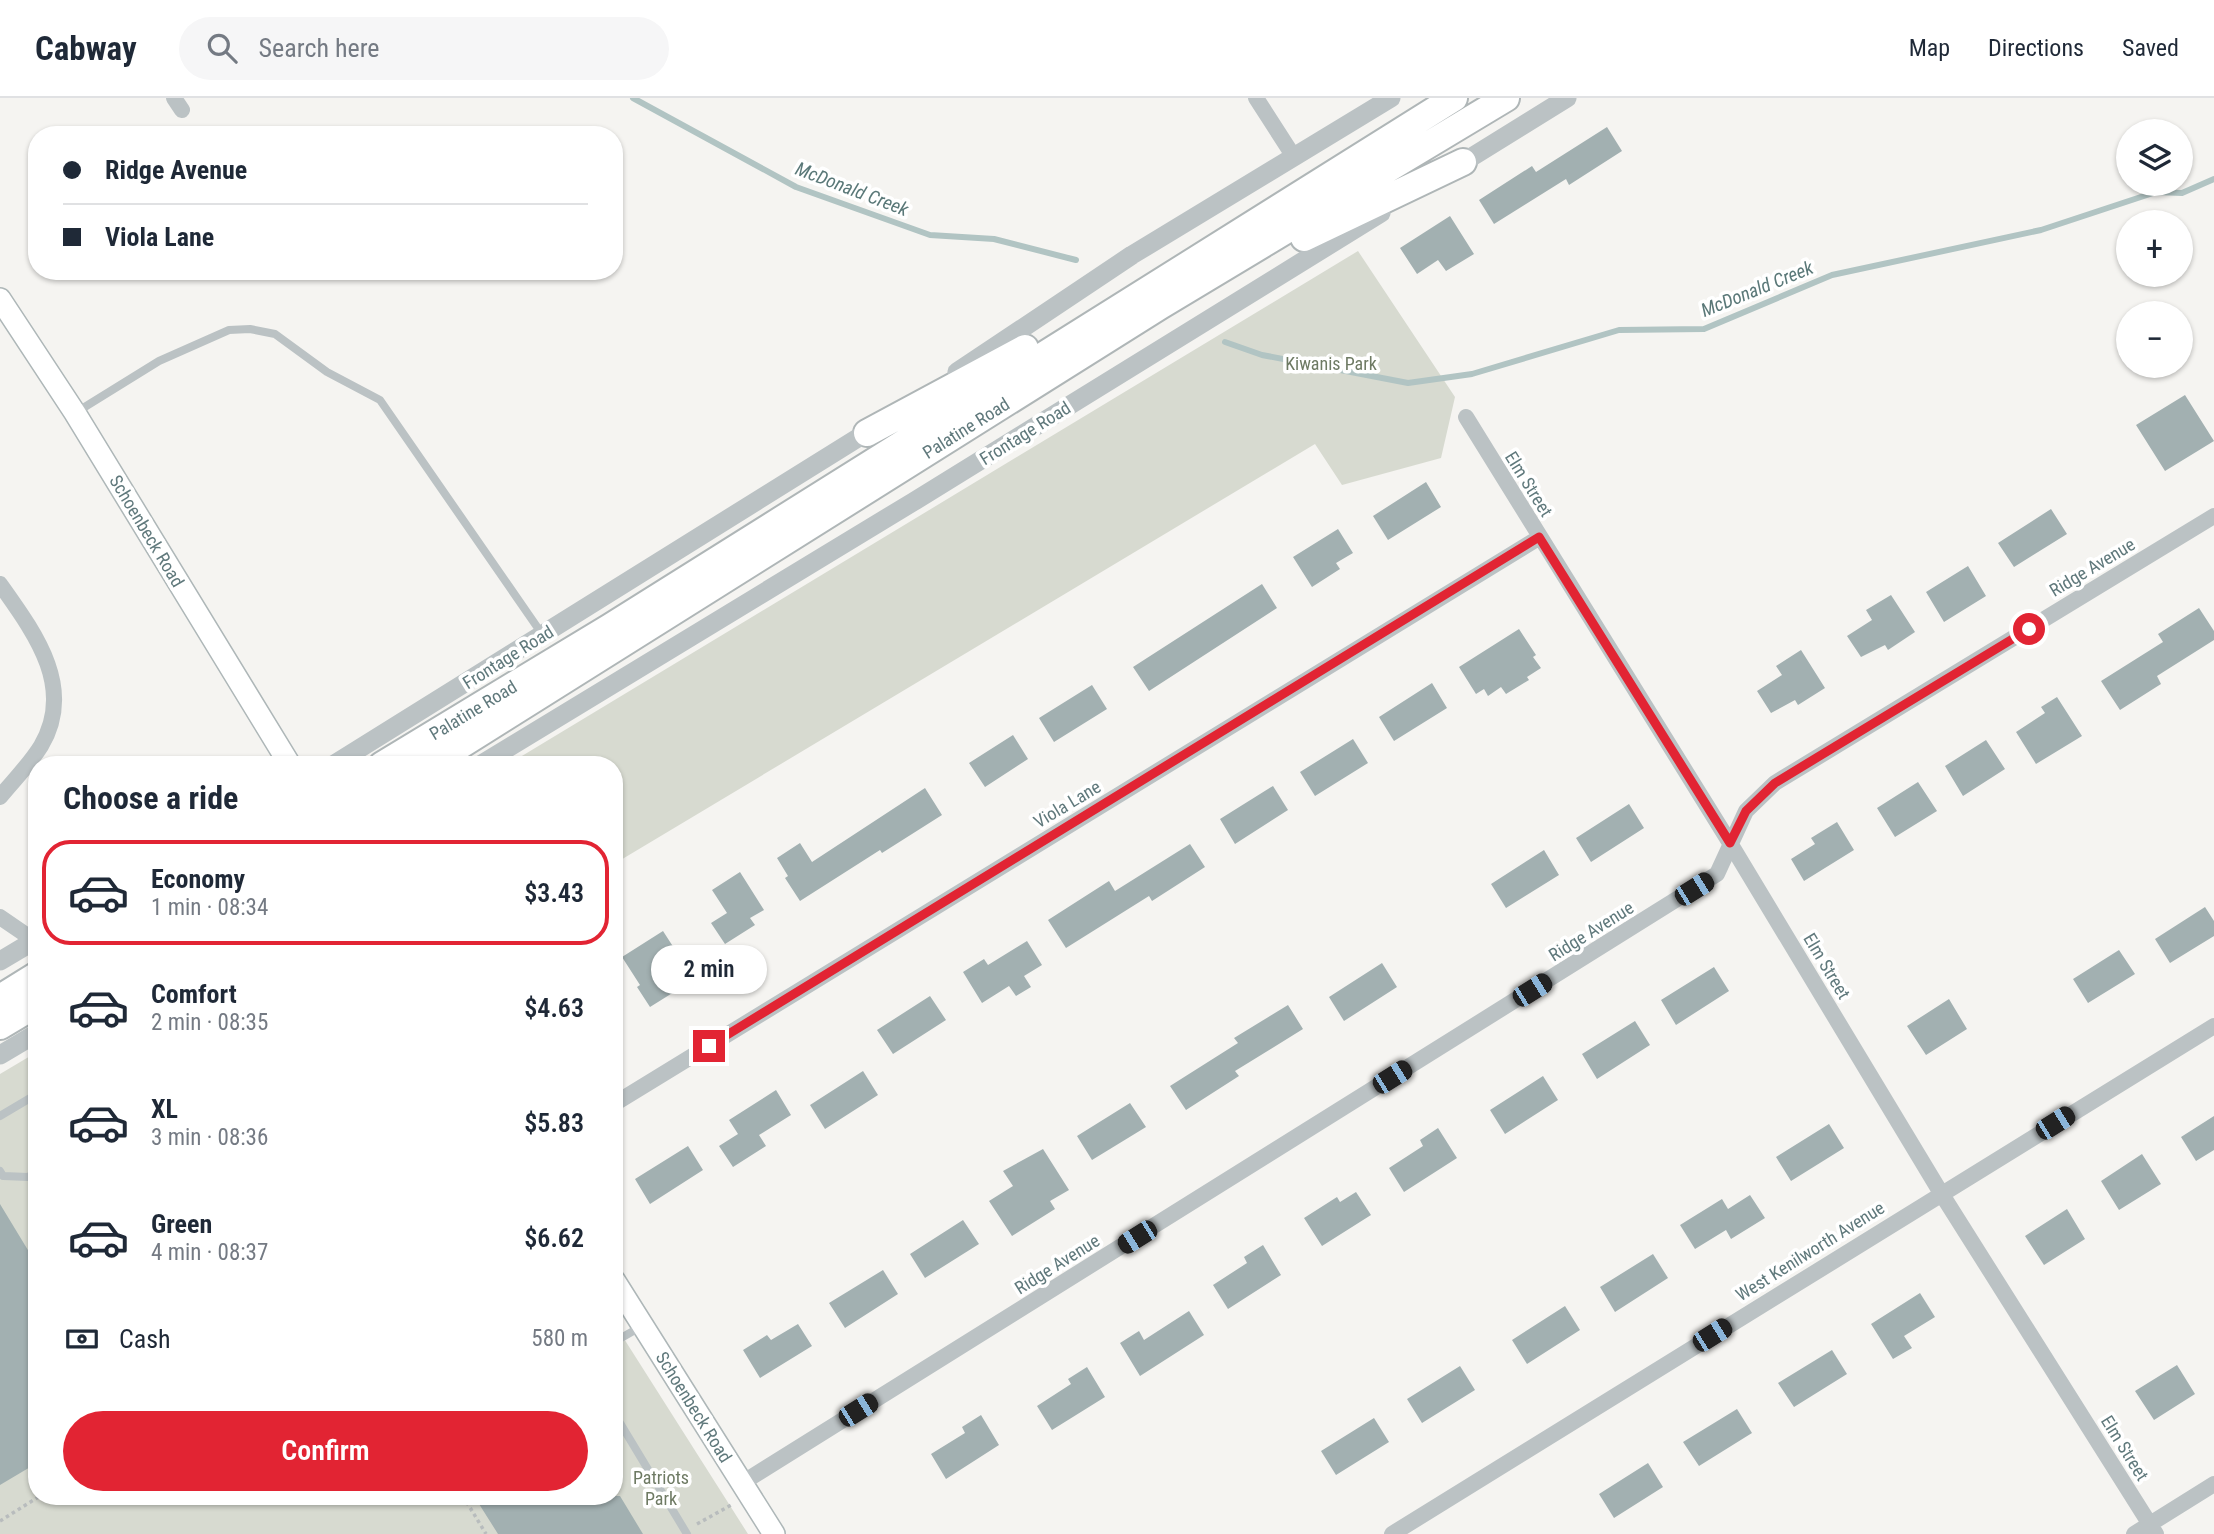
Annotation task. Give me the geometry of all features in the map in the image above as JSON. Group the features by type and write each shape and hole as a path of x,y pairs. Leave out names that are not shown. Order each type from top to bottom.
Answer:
{"highway":[{"name":"Palatine Road","path":"397,756 610,627 1454,98"},
{"name":"Palatine Road","path":"443,756 1160,306 1506,98"},
{"path":"1160,306 1463,162"},
{"path":"867,433 1224,242"},
{"path":"0,998 28,981"},
{"path":"0,1026 28,1009"}],"main road":[{"name":"Schoenbeck Road","path":"0,299 75,413 285,756"},
{"name":"Schoenbeck Road","path":"623,1297 774,1534"}],"street":[{"path":"1256,98 1294,157"},
{"name":"Frontage Road","path":"348,756 867,433 1132,255 1391,98"},
{"name":"Frontage Road","path":"495,756 1567,98"},
{"name":"Elm Street","path":"1466,418 1730,843 1941,1193 2153,1529"},
{"name":"Ridge Avenue","path":"746,1489 1717,874 1746,811 1775,783 2214,516"},
{"name":"Viola Lane","path":"623,1098 1539,537"},
{"path":"0,584 30,626 54,680 55,715 41,746 33,756"},
{"path":"0,797 28,762"},
{"path":"0,917 28,935"},
{"path":"0,961 28,945"},
{"name":"West Kenilworth Avenue","path":"1392,1534 2214,1026"},
{"path":"0,1055 28,1038"},
{"path":"2134,1534 2153,1529 2214,1484"}],"lane":[{"path":"75,413 159,361 229,330 250,329 275,334 327,372 380,400 543,635"},
{"path":"0,1116 28,1099"},
{"path":"0,1171 3,1176 28,1177"},
{"path":"623,1337 643,1325"},
{"path":"623,1428 686,1532"}],"path":[{"path":"686,1532 746,1489"},
{"path":"0,1521 28,1504"},
{"path":"468,1505 486,1534"}],"green space":[{"name":"Kiwanis Park","path":"1358,251 1455,397 1441,458 1342,485 1315,444 623,859 623,756 522,756"},
{"name":"Patriots Park","path":"28,1057 28,1505 623,1505 623,1337 748,1534 0,1534 0,1074"}],"building":[{"path":"1607,127 1622,151 1569,185 1566,179 1494,224 1479,200 1532,166 1536,172"},
{"path":"1450,216 1474,254 1446,271 1438,260 1417,274 1400,248"},
{"path":"2185,395 2214,441 2165,471 2136,425"},
{"path":"1426,482 1441,507 1388,540 1373,516"},
{"path":"2051,509 2067,534 2014,567 1998,543"},
{"path":"1338,529 1353,553 1336,563 1340,569 1312,587 1293,557"},
{"path":"1968,566 1986,596 1944,622 1926,592"},
{"path":"1262,584 1277,608 1149,691 1133,667"},
{"path":"1891,595 1915,632 1888,650 1885,645 1861,657 1847,636 1872,620 1866,610"},
{"path":"2199,608 2214,631 2214,640 2157,676 2161,684 2120,710 2101,681 2163,642 2158,634"},
{"path":"1519,629 1541,668 1527,677 1529,680 1506,694 1501,687 1488,696 1484,689 1476,694 1459,667"},
{"path":"1801,650 1825,688 1798,705 1795,700 1771,713 1757,691 1782,675 1776,666"},
{"path":"1432,683 1447,708 1394,741 1379,717"},
{"path":"1092,685 1107,709 1054,742 1039,718"},
{"path":"2057,697 2082,736 2036,764 2016,732 2045,713 2041,707"},
{"path":"1013,735 1028,759 985,787 969,763"},
{"path":"1353,739 1368,763 1315,796 1300,772"},
{"path":"1986,740 2005,769 1963,796 1945,766"},
{"path":"1918,782 1937,811 1895,837 1877,808"},
{"path":"1273,786 1288,810 1235,844 1220,819"},
{"path":"925,788 942,815 882,853 880,850 800,901 785,878 788,876 777,858 800,843 812,862"},
{"path":"1629,804 1644,828 1591,862 1576,838"},
{"path":"1837,822 1854,850 1804,881 1791,859 1815,844 1811,838"},
{"path":"1190,844 1205,867 1152,901 1149,896 1066,948 1048,920 1109,881 1115,891"},
{"path":"1544,850 1559,875 1506,908 1491,884"},
{"path":"740,872 764,910 750,918 755,925 725,944 711,923 727,913 712,890"},
{"path":"2205,907 2214,921 2214,936 2170,963 2155,939"},
{"path":"663,931 683,962 663,975 674,992 650,1007 623,956"},
{"path":"1027,941 1042,965 1024,976 1031,987 1016,996 1009,986 982,1003 963,972 984,959 988,965"},
{"path":"2119,950 2135,974 2088,1003 2073,979"},
{"path":"1382,963 1397,987 1344,1021 1329,997"},
{"path":"1714,967 1729,991 1676,1025 1661,1000"},
{"path":"930,996 946,1020 893,1054 877,1030"},
{"path":"1949,999 1967,1029 1926,1055 1907,1026"},
{"path":"1288,1005 1303,1029 1235,1071 1239,1076 1186,1110 1170,1086 1238,1043 1234,1038"},
{"path":"1635,1021 1650,1045 1597,1079 1582,1054"},
{"path":"863,1071 878,1095 825,1129 810,1105"},
{"path":"1543,1076 1558,1100 1505,1134 1490,1110"},
{"path":"776,1090 791,1115 759,1135 766,1146 733,1167 719,1146 738,1134 729,1120"},
{"path":"1130,1103 1146,1127 1092,1160 1077,1136"},
{"path":"2214,1116 2214,1150 2196,1161 2181,1137"},
{"path":"1829,1124 1844,1148 1791,1181 1776,1157"},
{"path":"1438,1128 1457,1158 1404,1192 1389,1168 1423,1146 1420,1140"},
{"path":"688,1146 703,1170 650,1204 635,1179"},
{"path":"1043,1149 1069,1190 1050,1201 1055,1209 1012,1236 989,1201 1013,1186 1003,1171"},
{"path":"2142,1154 2161,1184 2119,1210 2101,1181"},
{"path":"1356,1192 1371,1215 1322,1246 1304,1218 1337,1197 1340,1202"},
{"path":"1750,1195 1765,1218 1731,1239 1726,1230 1695,1249 1680,1225 1722,1199 1728,1209"},
{"path":"0,1204 28,1250 28,1468 0,1485"},
{"path":"2067,1209 2085,1239 2044,1265 2025,1236"},
{"path":"963,1220 979,1244 925,1278 910,1254"},
{"path":"1263,1245 1281,1275 1228,1309 1213,1285 1247,1263 1244,1257"},
{"path":"1653,1254 1668,1278 1615,1312 1600,1287"},
{"path":"883,1270 898,1294 845,1328 829,1303"},
{"path":"1920,1293 1935,1317 1904,1336 1912,1348 1893,1359 1871,1324"},
{"path":"1565,1306 1580,1330 1527,1364 1512,1340"},
{"path":"1189,1311 1204,1335 1140,1376 1120,1343 1139,1331 1144,1340"},
{"path":"798,1324 812,1346 760,1378 743,1350 767,1335 771,1340"},
{"path":"1832,1350 1847,1374 1794,1407 1778,1383"},
{"path":"2177,1365 2195,1394 2154,1420 2135,1391"},
{"path":"1460,1366 1475,1390 1422,1423 1407,1399"},
{"path":"1087,1367 1105,1397 1052,1430 1037,1406 1071,1384 1068,1379"},
{"path":"1737,1409 1752,1433 1699,1466 1683,1442"},
{"path":"981,1415 999,1445 946,1479 931,1454 965,1433 962,1427"},
{"path":"1374,1418 1389,1442 1336,1475 1321,1451"},
{"path":"1648,1463 1663,1487 1614,1518 1599,1494"},
{"path":"623,1501 643,1534 498,1534 480,1505 623,1505"}],"waterway":[{"name":"McDonald Creek","path":"633,98 796,187 930,235 994,239 1076,260"},
{"name":"McDonald Creek","path":"1225,342 1262,355 1408,383 1472,374 1619,330 1704,329 1832,275 2041,230 2156,192 2182,193 2214,179"}],"route":[{"path":"709,1046 1539,537 1730,843 1746,811 1775,783 2029,629"}]}
